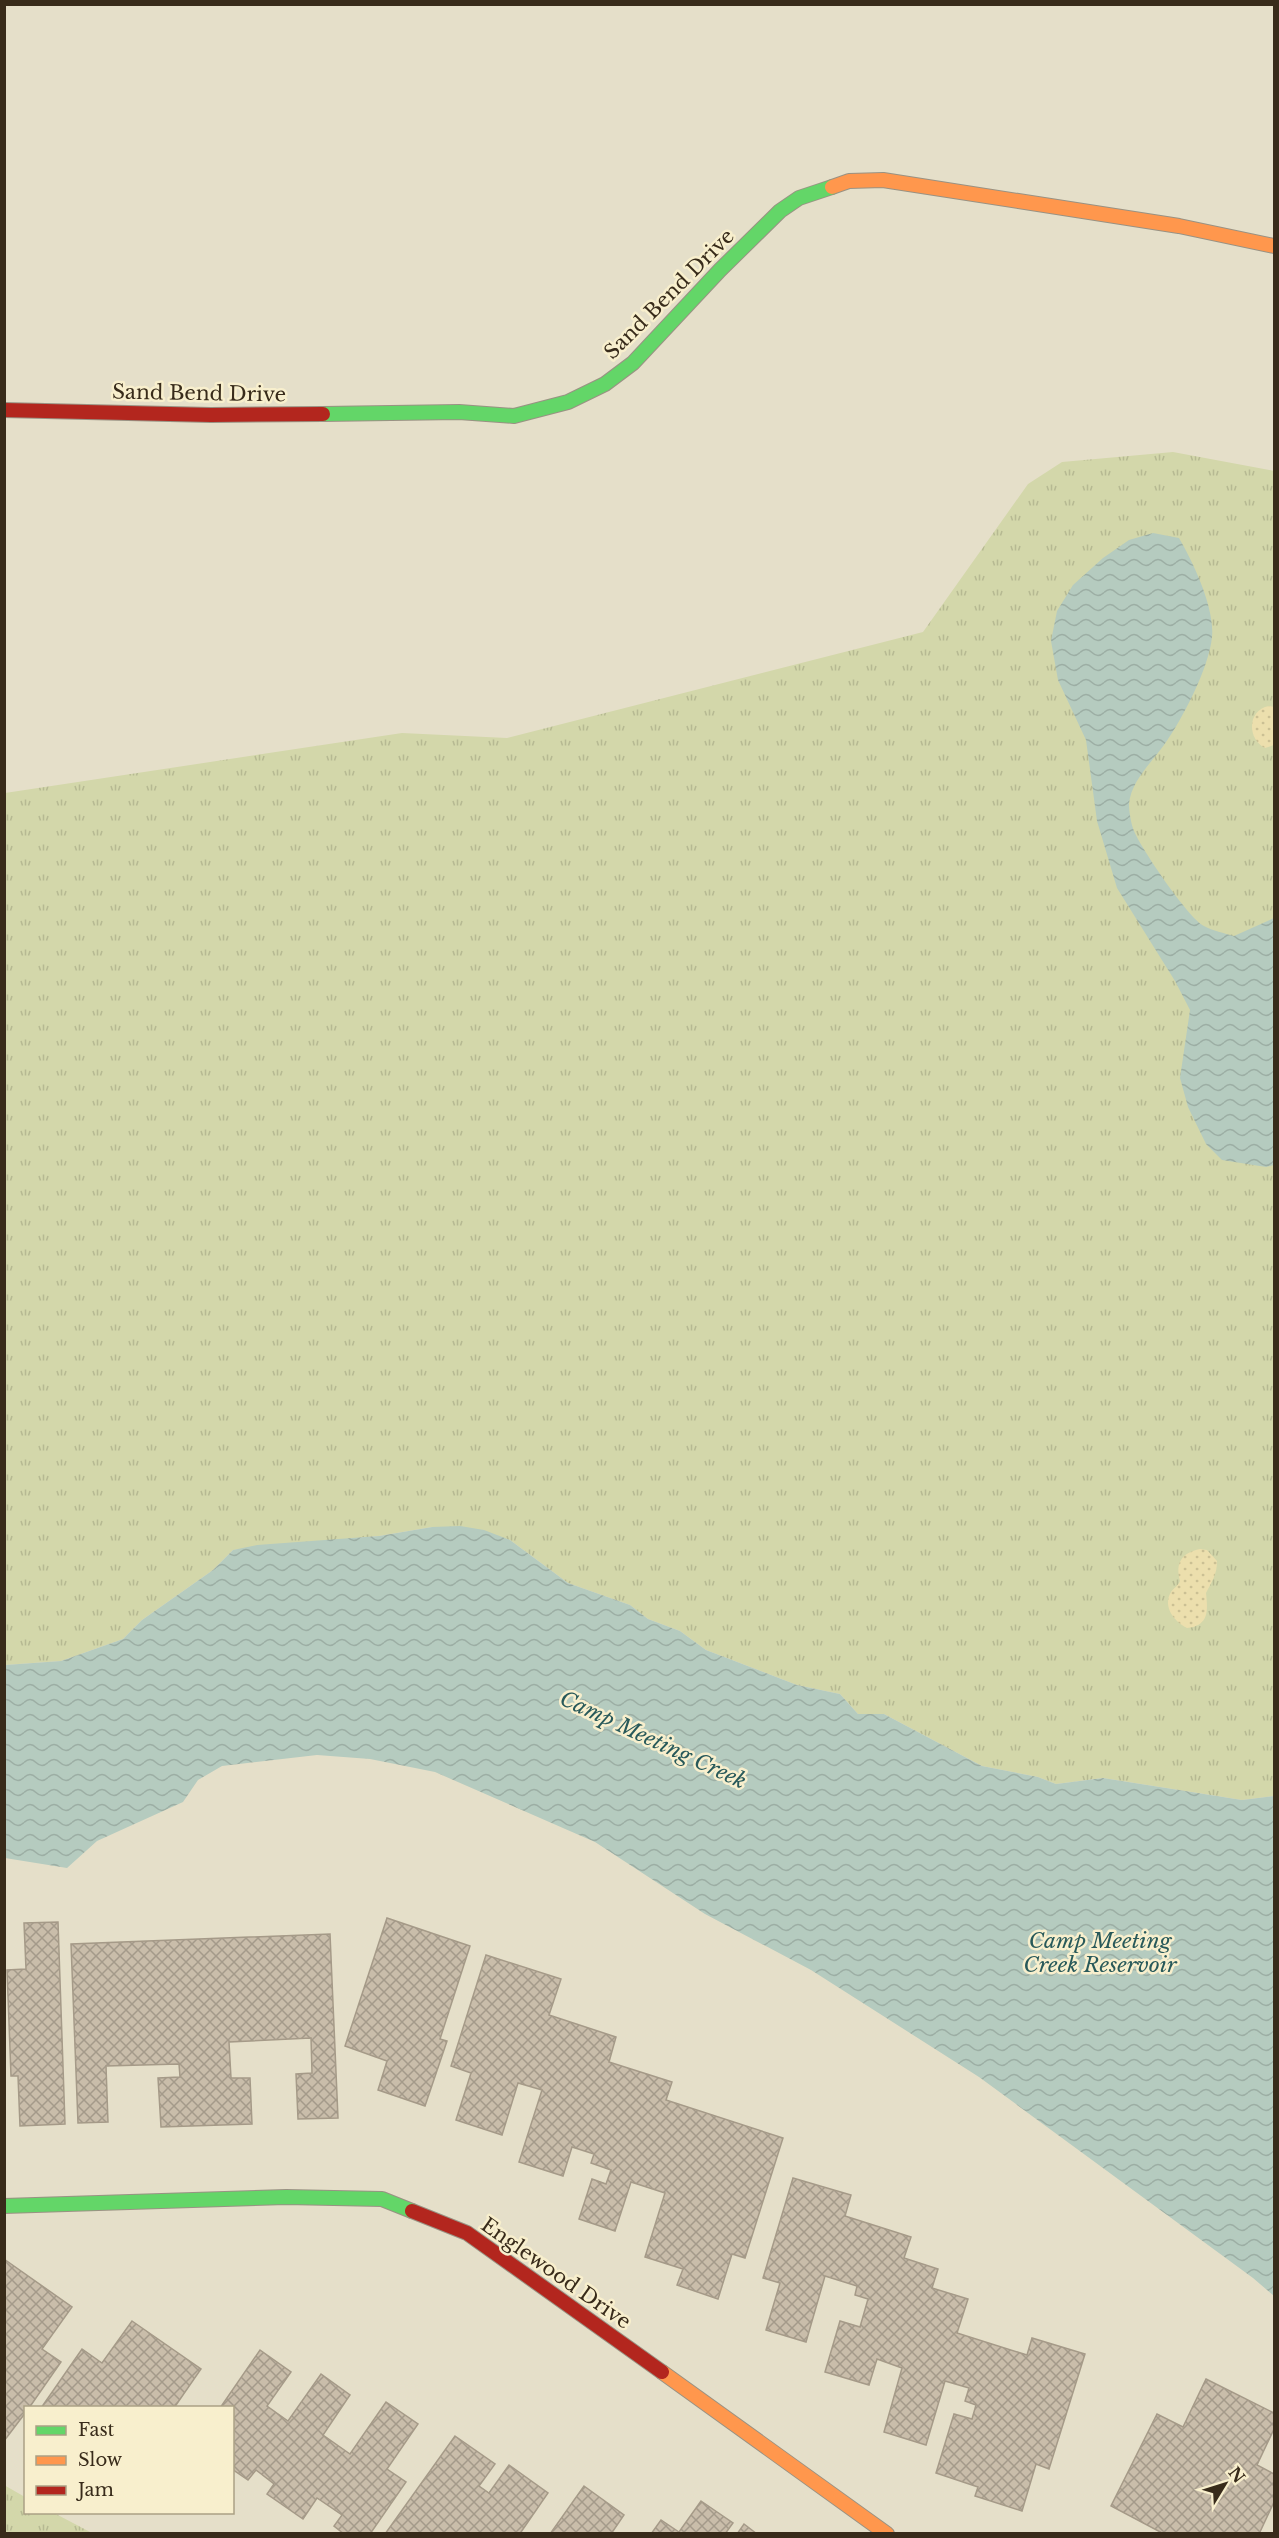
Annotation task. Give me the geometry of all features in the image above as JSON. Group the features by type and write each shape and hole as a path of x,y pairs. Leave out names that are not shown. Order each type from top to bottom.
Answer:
{"street":[{"name":"Sand Bend Drive","path":"4,410 211,415 459,412 514,416 568,402 605,384 633,363 720,270 780,211 799,198 849,181 883,180 1179,226 1275,246"},
{"name":"Englewood Drive","path":"4,2206 250,2197 382,2199 467,2233 887,2534"}],"green space":[{"path":"1173,452 1274,471 1274,1796 1242,1800 1103,1778 1056,1784 1038,1777 982,1766 884,1714 858,1714 840,1694 797,1685 706,1650 680,1631 648,1619 630,1605 568,1583 510,1540 432,1527 379,1536 233,1550 213,1570 142,1620 123,1639 61,1661 5,1665 5,793 402,733 507,738 923,632 1028,484 1062,462"},
{"path":"4,2485 24,2496 24,2514 56,2514 92,2533 5,2533"}],"sand":[{"path":"1269,706 1274,707 1274,745 1265,748 1255,738 1252,725 1257,713"},
{"path":"1200,1549 1207,1550 1217,1561 1216,1570 1206,1593 1206,1616 1200,1624 1187,1628 1171,1613 1168,1603 1171,1592 1180,1581 1178,1569 1181,1559"}],"water":[{"path":"1153,533 1179,538 1207,599 1212,637 1206,663 1186,708 1164,745 1134,787 1129,804 1130,818 1138,840 1155,866 1187,910 1204,926 1234,936 1274,918 1274,1165 1266,1167 1222,1160 1206,1144 1188,1107 1180,1078 1190,1010 1175,981 1117,888 1097,821 1086,740 1058,680 1051,641 1057,611 1073,585 1103,558 1129,540"},
{"name":"Camp Meeting Creek Reservoir","path":"460,1526 484,1530 510,1540 568,1583 630,1605 648,1619 680,1631 706,1650 797,1685 840,1694 858,1714 884,1714 982,1766 1038,1777 1056,1784 1103,1778 1242,1800 1274,1796 1274,2296 1253,2278 979,2077 811,1970 705,1914 595,1842 435,1772 370,1759 317,1755 222,1766 198,1780 183,1802 97,1841 67,1868 5,1858 5,1665 61,1661 123,1639 142,1620 213,1570 233,1550 257,1545 379,1536 432,1527"}],"building":[{"path":"387,1918 470,1946 440,2039 447,2041 425,2106 378,2090 387,2061 345,2046"},
{"path":"58,1922 65,2124 20,2126 18,2076 11,2076 7,1970 26,1969 24,1923"},
{"path":"330,1934 338,2118 298,2119 296,2074 312,2073 311,2038 229,2042 231,2078 250,2078 252,2124 161,2127 158,2078 180,2077 179,2064 106,2066 108,2122 78,2123 71,1944"},
{"path":"486,1955 561,1979 549,2015 616,2037 609,2062 672,2082 666,2100 783,2138 745,2258 732,2254 718,2299 677,2285 683,2269 645,2257 665,2193 631,2182 615,2231 579,2219 592,2179 606,2184 611,2170 591,2163 594,2154 572,2147 563,2176 519,2162 542,2090 518,2083 502,2135 456,2120 471,2073 451,2066"},
{"path":"793,2178 851,2195 845,2216 911,2237 904,2258 938,2269 932,2288 968,2299 957,2333 1027,2355 1032,2338 1085,2354 1049,2469 1036,2464 1022,2511 975,2496 978,2487 936,2473 954,2414 972,2419 976,2405 965,2401 969,2388 945,2381 926,2445 884,2432 902,2368 877,2359 869,2385 825,2372 840,2321 860,2327 868,2299 855,2295 857,2286 825,2276 806,2342 766,2330 780,2283 763,2278"},
{"path":"4,2259 72,2307 42,2349 61,2362 30,2406 24,2406 24,2415 4,2441"},
{"path":"132,2321 201,2369 175,2406 42,2406 82,2349 102,2363"},
{"path":"260,2350 291,2372 267,2406 288,2421 321,2374 350,2395 323,2435 350,2454 386,2402 418,2424 387,2469 406,2482 370,2534 344,2534 334,2526 342,2515 317,2498 303,2519 267,2494 274,2484 256,2470 248,2480 234,2470 234,2406 221,2406"},
{"path":"1206,2379 1274,2413 1274,2429 1257,2465 1274,2474 1274,2502 1259,2534 1164,2534 1111,2506 1157,2414 1183,2427"},
{"path":"455,2436 495,2464 479,2486 489,2493 509,2465 548,2493 521,2532 523,2534 385,2534"},
{"path":"584,2486 624,2515 611,2534 550,2534"},
{"path":"701,2501 733,2523 725,2534 651,2534 661,2520 679,2532"},
{"path":"744,2524 757,2534 737,2534"}],"traffic: fast":[{"path":"323,414 459,412 514,416 568,402 605,384 633,363 720,270 780,211 799,198 832,187"},
{"path":"4,2206 286,2197 382,2199 412,2211"}],"traffic: slow":[{"path":"832,187 849,181 883,180 1179,226 1274,246"},
{"path":"662,2372 887,2534"}],"traffic: jam":[{"path":"4,410 211,415 323,414"},
{"path":"412,2211 467,2233 662,2372"}],"water label":[{"name":"Camp Meeting Creek","path":"653,1740"}]}
